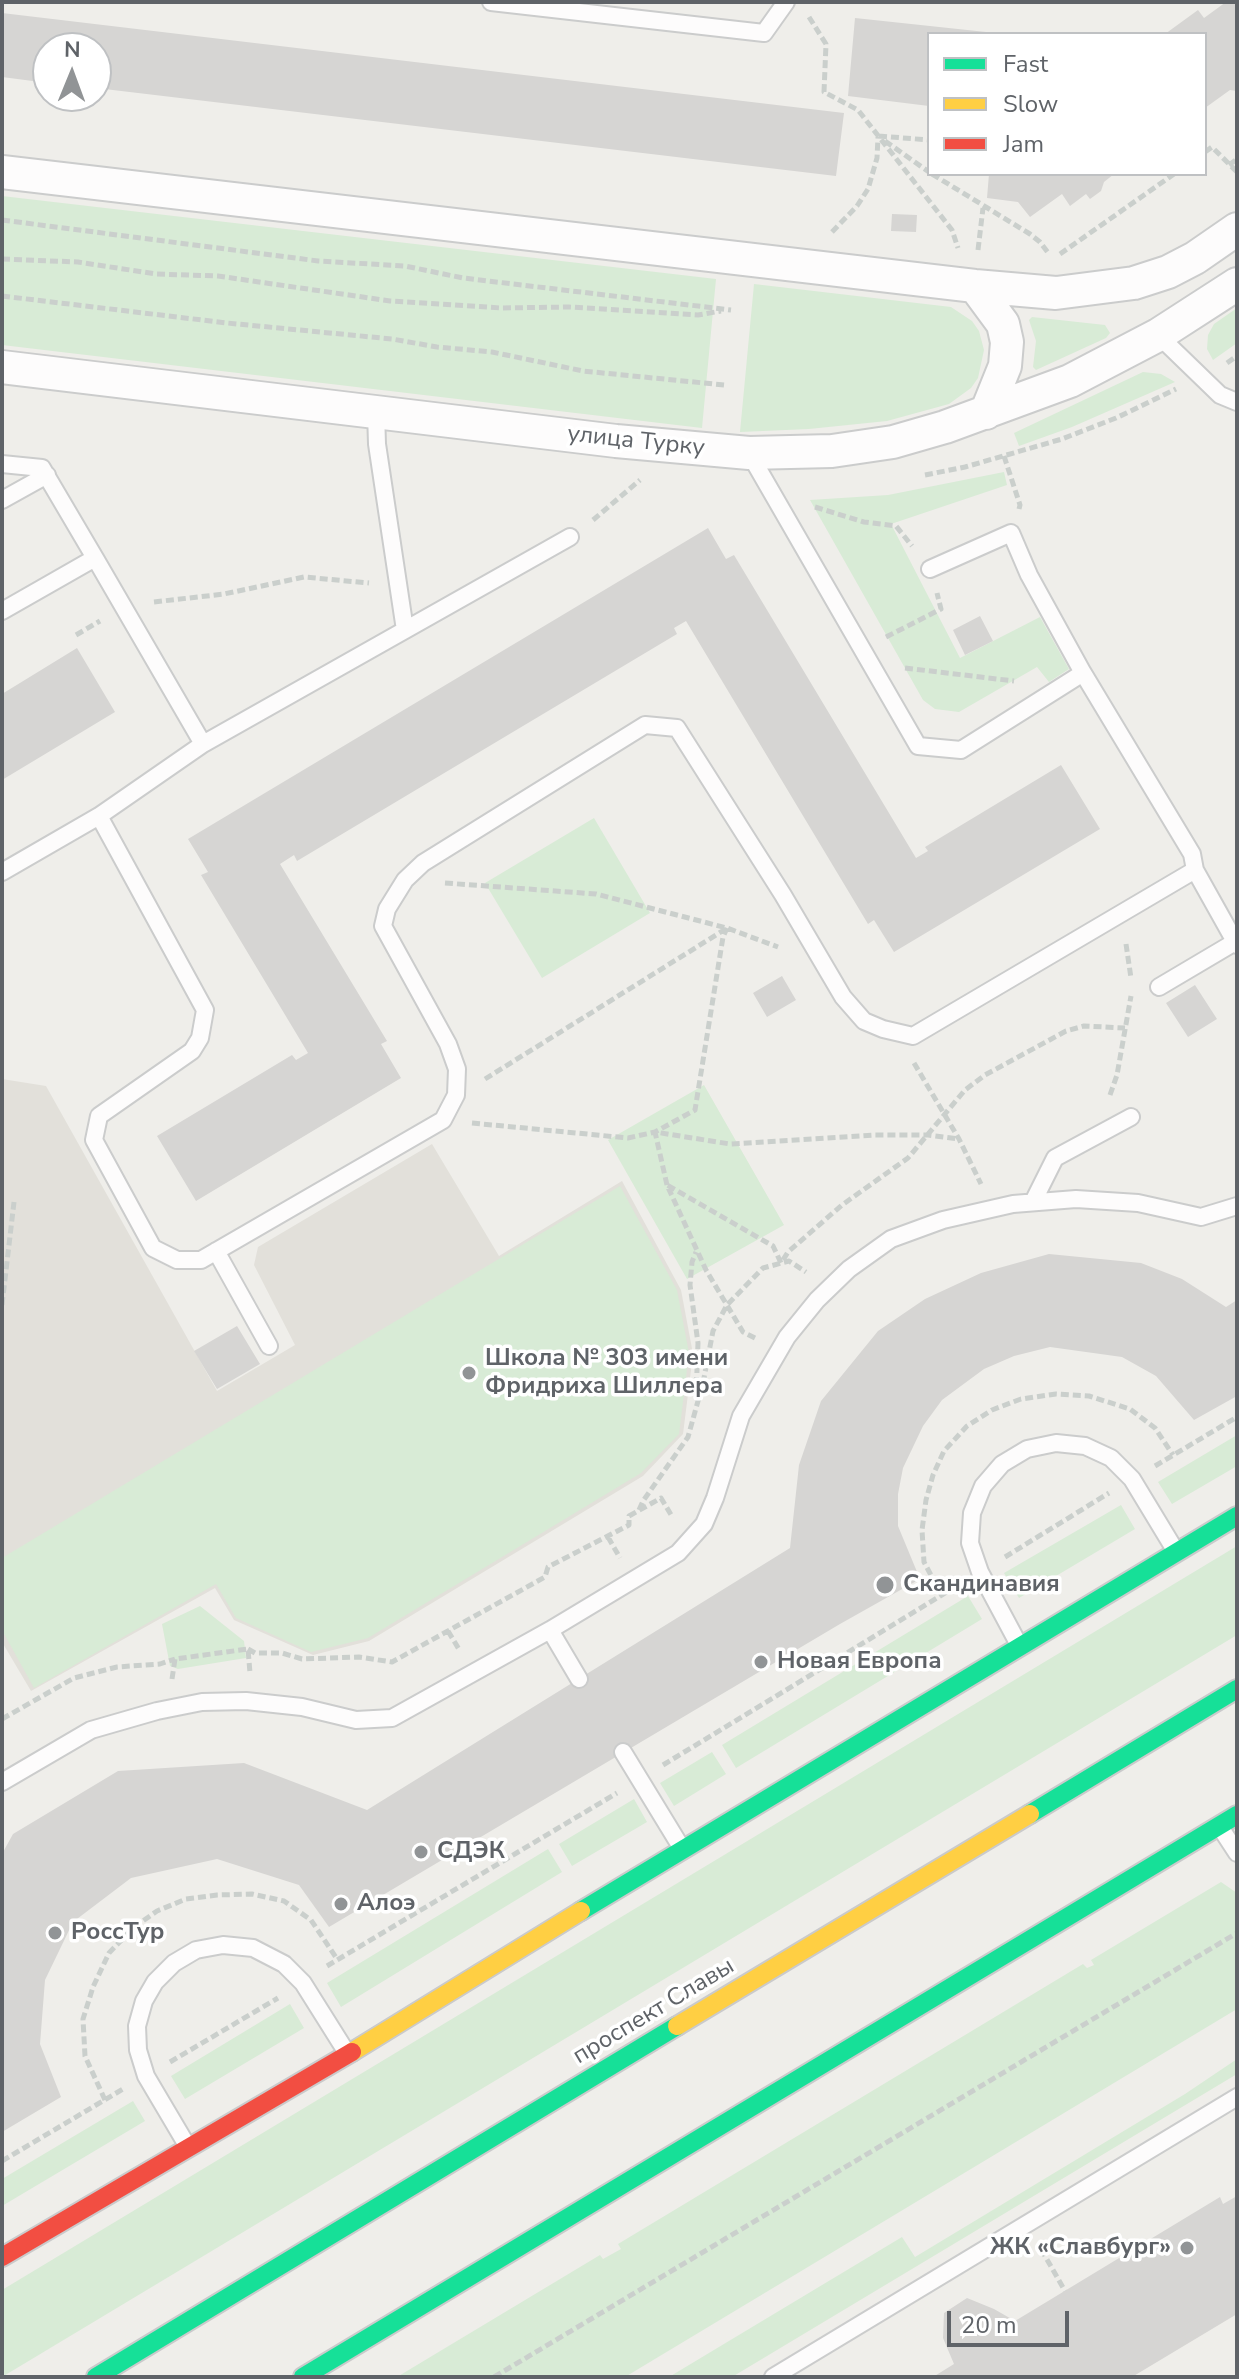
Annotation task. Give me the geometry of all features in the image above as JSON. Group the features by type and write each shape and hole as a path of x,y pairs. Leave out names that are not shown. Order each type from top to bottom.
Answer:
{"main road":[{"path":"2,2257 348,2055 682,1849 1237,1516"},
{"name":"проспект Славы","path":"96,2377 1237,1689"},
{"path":"303,2377 1237,1815"}],"street":[{"path":"2,172 1056,293 1134,283 1195,258 1237,229"},
{"name":"улица Турку","path":"2,367 616,441 749,453 832,451 893,442 986,413 1070,381 1158,335 1237,284"},
{"path":"975,286 1003,324 1007,342 1005,366 986,413"}],"lane":[{"path":"491,2 531,4 764,33 786,2"},
{"path":"1158,335 1220,395 1237,402"},
{"path":"376,412 377,444 405,630"},
{"path":"749,453 918,746 961,750 1083,673"},
{"path":"2,464 42,468 203,744"},
{"path":"2,500 47,475"},
{"path":"930,569 1011,533 1029,575 1083,673 1192,854 1195,870 1236,944 1159,987"},
{"path":"2,872 99,816 203,744 570,537"},
{"path":"2,611 95,558"},
{"path":"99,816 205,1010 204,1025 192,1051 99,1116 94,1140 153,1248 177,1260 201,1260 443,1120 456,1095 457,1069 448,1044 383,926 387,909 405,880 423,863 645,725 677,728 843,997 864,1021 883,1029 913,1036 1195,870"},
{"path":"1033,1202 1055,1158 1131,1117"},
{"path":"2,1782 91,1730 202,1702 246,1701 302,1707 356,1720 392,1718 550,1630 678,1553 704,1524 741,1416 787,1337 849,1269 891,1239 943,1220 1033,1202 1076,1199 1138,1203 1201,1217 1237,1206"},
{"path":"216,1251 269,1346"},
{"path":"1019,1645 980,1572 970,1543 972,1513 983,1486 1002,1464 1014,1456 1027,1449 1056,1443 1085,1446 1111,1458 1132,1479 1176,1552"},
{"path":"550,1630 579,1679"},
{"path":"623,1752 682,1849"},
{"path":"1219,1825 1237,1853"},
{"path":"188,2147 146,2076 138,2050 137,2026 144,2001 155,1982 174,1963 196,1950 223,1945 253,1948 284,1964 303,1983 348,2055"},
{"path":"773,2377 1237,2097"}],"path":[{"path":"807,12 826,44 824,92 858,110 952,230 959,250"},
{"path":"878,135 927,140"},
{"path":"878,135 927,171"},
{"path":"828,236 857,206 868,189 877,158 878,135"},
{"path":"1207,151 1212,147 1237,172"},
{"path":"1229,165 1237,159"},
{"path":"935,176 1040,242 1052,259 1171,176"},
{"path":"978,253 983,208"},
{"path":"2,220 262,254 405,266 463,278 731,310 698,315 390,301 218,276 156,274 78,262 2,259"},
{"path":"2,296 392,339 492,352 583,371 724,385"},
{"path":"1004,456 1020,505 1011,533"},
{"path":"590,522 645,475"},
{"path":"802,504 864,522 896,526 930,569 941,609 863,651"},
{"path":"76,635 124,608 168,599 224,594 304,577 398,586"},
{"path":"904,679 897,667 1027,682 1036,676 1049,695"},
{"path":"405,880 596,894 727,928 824,965"},
{"path":"1104,1132 1107,1105 1117,1075 1131,1007 1132,984 1125,940 1114,918"},
{"path":"456,1095 727,928"},
{"path":"443,1120 628,1138 655,1132 695,1110 727,928"},
{"path":"781,1263 788,1252 842,1205 908,1158 965,1090 985,1075 1066,1031 1084,1026 1125,1028"},
{"path":"913,1036 910,1055 959,1139 993,1208"},
{"path":"655,1132 730,1144 874,1135 928,1135 959,1139"},
{"path":"655,1132 667,1185 697,1251 727,1305 743,1332 779,1349"},
{"path":"667,1185 773,1246 781,1263"},
{"path":"2,1305 14,1202"},
{"path":"696,1406 698,1343 690,1285 692,1262 697,1251"},
{"path":"639,1511 688,1437 713,1331 727,1305 763,1268 789,1261 829,1288"},
{"path":"2,1719 74,1678 117,1667 160,1664 175,1659 248,1649 255,1653 282,1653 302,1659 359,1657 392,1662 545,1577 548,1567 629,1525 629,1516 661,1498 688,1544"},
{"path":"246,1701 250,1679 248,1649"},
{"path":"169,1708 175,1659"},
{"path":"494,2377 1237,1933"},
{"path":"1043,2253 1065,2291"}],"shaded area":[{"name":"Школа № 303 имени Фридриха Шиллера","path":"2,1079 46,1086 217,1391 295,1345 254,1265 258,1247 432,1144 499,1256 622,1181 681,1290 693,1354 683,1434 643,1476 369,1641 313,1655 234,1620 215,1588 31,1691 2,1642"}],"green space":[{"path":"2,196 716,279 702,428 2,345"},
{"path":"754,284 951,307 972,321 979,331 984,350 978,378 971,388 949,404 887,421 740,432"},
{"path":"1237,308 1237,343 1213,360 1207,349 1208,335 1214,324"},
{"path":"1032,317 1105,325 1110,333 1106,338 1036,370 1033,367 1036,341 1029,320"},
{"path":"1143,372 1161,374 1175,382 1072,427 1019,446 1014,433"},
{"path":"1004,472 1007,485 891,524 960,658 1040,617 1069,669 1049,682 1037,667 959,712 935,709 923,700 810,500 888,495"},
{"path":"594,818 650,913 542,978 485,883"},
{"path":"704,1085 784,1225 687,1279 608,1140"},
{"name":"Школа № 303 имени Фридриха Шиллера","path":"620,1186 677,1290 689,1353 679,1434 641,1473 368,1638 311,1652 236,1618 216,1584 34,1688 2,1630 2,1558"},
{"path":"1237,1435 1237,1466 1172,1504 1158,1482"},
{"path":"1121,1505 1135,1529 1019,1598 1004,1573"},
{"path":"1237,1546 1237,1635 2,2377 2,2290"},
{"path":"968,1596 982,1619 736,1768 722,1745"},
{"path":"200,1606 244,1641 246,1658 178,1669 170,1666 162,1624"},
{"path":"712,1752 726,1774 674,1806 660,1783"},
{"path":"634,1799 647,1822 572,1866 559,1844"},
{"path":"548,1849 562,1872 341,2007 327,1983"},
{"path":"1221,1882 1237,1893 1237,2009 625,2377 397,2377 600,2255 603,2259 621,2249 618,2244 1083,1964 1087,1968 1094,1965 1091,1960"},
{"path":"290,2004 304,2028 185,2099 171,2076"},
{"path":"1237,2059 1237,2074 732,2377 669,2377 902,2237 915,2257 1185,2094"},
{"path":"133,2101 145,2121 2,2206 2,2179"}],"building":[{"path":"1226,2 1237,2 1237,91 1230,90 1207,107 1207,32 1168,32 1198,10 1204,18"},
{"path":"2,13 844,113 836,176 112,90 112,32 32,32 32,81 2,77"},
{"path":"855,18 986,32 927,32 927,106 848,96"},
{"path":"989,176 1112,176 1104,182 1101,191 1090,199 1086,194 1070,206 1062,194 1030,217 1018,202 987,198"},
{"path":"892,214 917,215 916,232 891,231"},
{"path":"708,528 726,559 734,555 916,858 928,851 925,847 1061,765 1100,829 894,952 874,920 868,924 686,621 674,628 677,634 297,861 294,855 280,864 387,1041 381,1044 401,1078 196,1201 157,1136 292,1055 296,1060 308,1053 201,875 208,872 188,839"},
{"path":"980,616 993,641 965,655 953,630"},
{"path":"77,648 115,712 2,780 2,694"},
{"path":"782,976 796,1000 767,1017 753,993"},
{"path":"1195,985 1217,1019 1188,1037 1166,1003"},
{"path":"1049,1254 1141,1263 1182,1279 1226,1307 1237,1300 1237,1396 1194,1420 1156,1376 1122,1357 1050,1347 1014,1356 984,1369 942,1400 923,1426 903,1468 898,1494 898,1526 920,1579 329,1927 299,1885 217,1859 131,1878 73,1922 45,1980 40,2044 61,2097 2,2132 2,1854 13,1834 118,1771 244,1763 367,1810 790,1548 799,1465 821,1401 878,1331 925,1299 981,1273"},
{"path":"237,1326 260,1364 217,1389 194,1351"},
{"name":"ЖК «Славбург»","path":"1237,2196 1237,2314 1132,2377 933,2377 954,2364 943,2338 944,2313 967,2298 1015,2321 1220,2197 1223,2204"}],"traffic: fast":[{"path":"581,1911 1237,1516"},
{"path":"1030,1814 1237,1689"},
{"path":"303,2377 1237,1815"},
{"path":"96,2377 677,2026"}],"traffic: slow":[{"path":"677,2026 1030,1814"},
{"path":"352,2052 581,1911"}],"traffic: jam":[{"path":"2,2257 352,2052"}],"place":[{"name":"Школа № 303 имени Фридриха Шиллера","path":"469,1373"},
{"name":"Скандинавия","path":"885,1585"},
{"name":"Новая Европа","path":"761,1662"},
{"name":"СДЭК","path":"421,1852"},
{"name":"Алоэ","path":"341,1904"},
{"name":"РоссТур","path":"55,1933"},
{"name":"ЖК «Славбург»","path":"1187,2248"}]}
